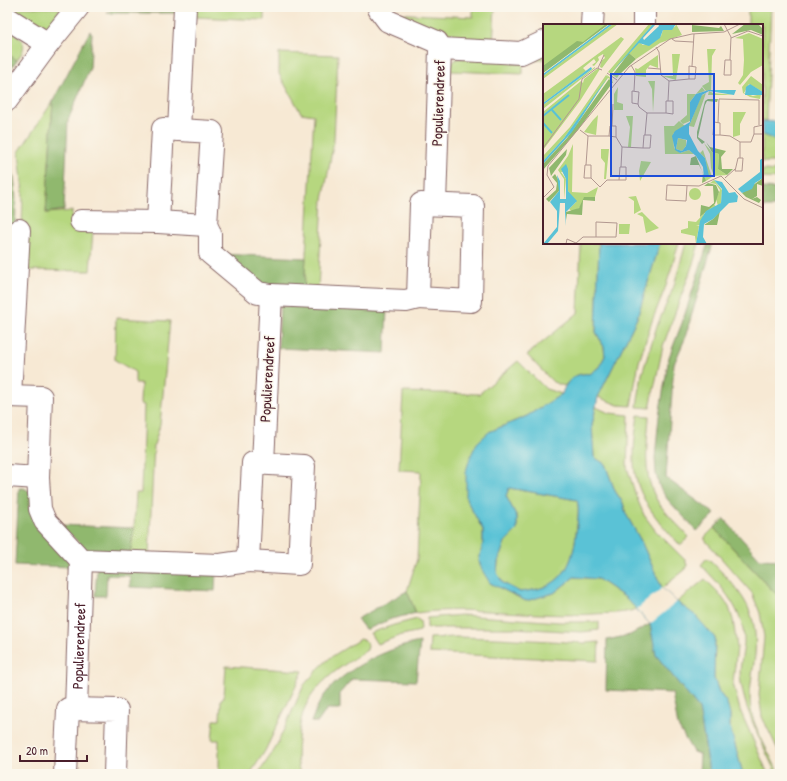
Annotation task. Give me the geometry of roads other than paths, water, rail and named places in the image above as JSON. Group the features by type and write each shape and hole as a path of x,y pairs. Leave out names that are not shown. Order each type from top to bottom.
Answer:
{"street":[{"path":"7,100 48,44 78,7"},
{"path":"179,130 185,7"},
{"name":"Populierendreef","path":"379,7 388,21 437,42 440,49 435,204"},
{"path":"592,24 593,7"},
{"path":"644,7 644,24"},
{"path":"7,18 48,44"},
{"name":"Populierendreef","path":"440,49 521,53 543,42"},
{"path":"158,222 163,129 212,132 206,225 210,233 210,254 258,294 406,301 418,298 471,301 473,206 420,204 418,298"},
{"path":"81,221 158,222 206,225"},
{"path":"19,230 8,396 41,397 38,478 40,509 45,521 81,560 220,565 248,561 299,564 304,466 253,463 248,561"},
{"name":"Populierendreef","path":"263,463 271,295"},
{"path":"7,476 38,478"},
{"name":"Populierendreef","path":"76,709 81,560"},
{"name":"Populierendreef","path":"65,774 68,709 117,710 115,774"}],"water":[{"path":"763,121 780,122 780,143 763,134"},
{"path":"599,244 660,244 637,318 598,397 592,425 594,457 605,464 615,491 623,503 626,514 641,541 662,588 677,602 695,615 715,638 714,678 719,692 727,703 730,714 730,727 743,774 709,774 699,709 656,655 650,624 626,598 598,579 574,577 554,593 526,601 490,583 482,570 479,561 483,542 483,530 466,499 466,471 477,443 489,432 527,416 562,394 566,385 572,378 580,374 590,374 599,367 605,356 604,347 596,332","holes":["509,488 577,500 575,542 571,558 564,573 552,583 541,588 520,592 503,583 497,573 498,562 505,542 517,530 517,517 506,496"]}]}
